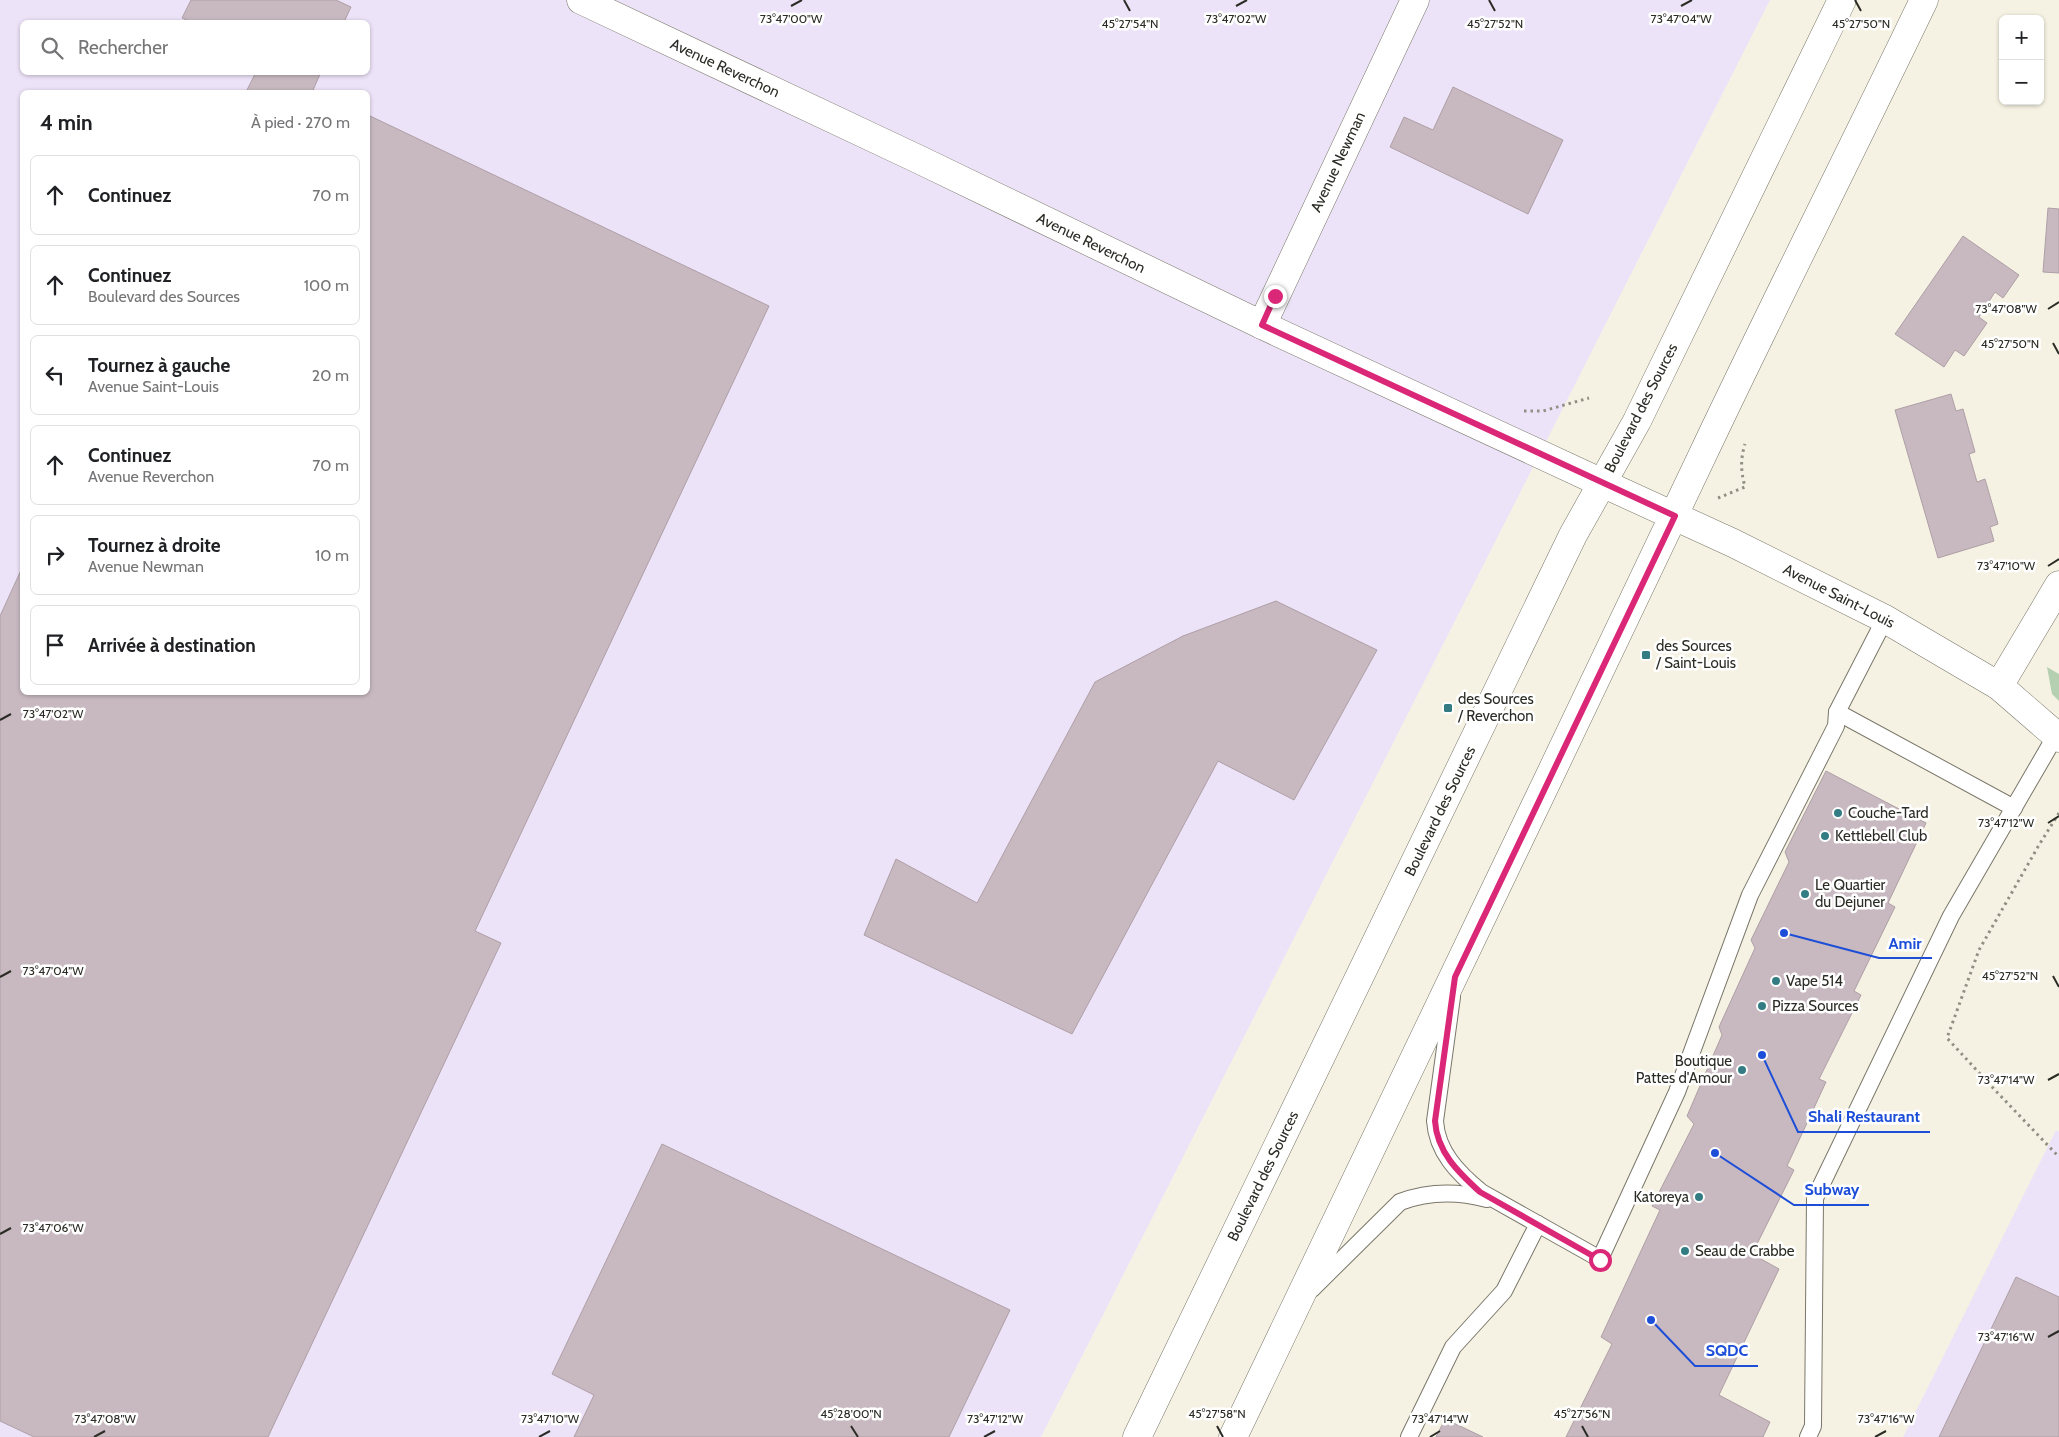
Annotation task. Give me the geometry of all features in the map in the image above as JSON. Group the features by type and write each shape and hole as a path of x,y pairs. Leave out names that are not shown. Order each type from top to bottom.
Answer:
{"main road":[{"name":"Avenue Reverchon","path":"581,0 912,156 1262,325 1602,483"},
{"name":"Avenue Newman","path":"1262,325 1415,0"},
{"name":"Boulevard des Sources","path":"1137,1437 1573,535 1637,421 1842,0"},
{"path":"1233,1437 1455,977 1675,516 1706,447 1924,0"},
{"name":"Avenue Saint-Louis","path":"1602,483 1675,516 1885,619 1999,686 2057,736"},
{"path":"1999,686 2059,585"}],"lane":[{"path":"1455,977 1435,1121 1440,1146 1465,1178 1494,1201 1600,1260 1677,1092 1750,895 1836,726 1837,712 1885,619"},
{"path":"1837,712 2014,808"},
{"path":"1808,1437 1813,1426 1815,1198 1951,916 2057,736"},
{"path":"1294,1308 1400,1202 1413,1197 1446,1193 1494,1201"},
{"path":"1409,1437 1453,1347 1504,1291 1538,1224"}],"path":[{"path":"2059,813 1980,950 1947,1038 2059,1157"}],"shaded area":[{"path":"0,0 1770,0 1041,1437 0,1437"},
{"path":"2056,1130 2059,1132 2059,1437 1903,1437"}],"green space":[{"path":"2047,667 2059,674 2059,701 2052,694"}],"building":[{"path":"191,0 336,0 351,7 345,20 186,20 182,18"},
{"path":"254,75 320,75 313,90 247,90"},
{"path":"1453,87 1563,140 1528,214 1390,147 1404,117 1433,130"},
{"path":"370,116 769,306 475,931 501,943 268,1437 34,1437 0,1421 0,616 20,572 20,695 370,695"},
{"path":"2048,208 2059,209 2059,273 2043,272"},
{"path":"1963,236 2019,275 2003,298 1995,292 1979,317 1987,323 1964,356 1955,350 1944,367 1895,334"},
{"path":"1951,394 1956,411 1963,409 1975,452 1969,454 1977,482 1985,479 1998,524 1990,527 1994,541 1938,558 1895,410"},
{"path":"1276,601 1377,650 1294,800 1218,761 1072,1034 864,935 896,859 977,903 1095,682 1183,636"},
{"path":"1826,771 1926,823 1888,903 1895,907 1854,991 1861,995 1819,1079 1826,1082 1787,1166 1794,1170 1752,1254 1779,1269 1719,1395 1770,1422 1763,1437 1566,1437 1612,1344 1601,1337 1660,1210 1652,1206 1694,1124 1687,1116 1722,1035 1719,1027 1755,948 1751,940 1789,862 1785,852"},
{"path":"662,1144 1010,1310 949,1437 574,1437 594,1395 552,1374"},
{"path":"2016,1277 2059,1297 2059,1437 1939,1437"},
{"path":"1445,1419 1483,1437 1436,1437"}],"place":[{"name":"des Sources / Saint-Louis","path":"1646,655"},
{"name":"des Sources / Reverchon","path":"1448,708"},
{"name":"Couche-Tard","path":"1838,813"},
{"name":"Kettlebell Club","path":"1825,836"},
{"name":"Le Quartier du Dejuner","path":"1805,894"},
{"name":"Amir","path":"1784,933"},
{"name":"Vape 514","path":"1776,981"},
{"name":"Pizza Sources","path":"1762,1006"},
{"name":"Shali Restaurant","path":"1762,1055"},
{"name":"Boutique Pattes d'Amour","path":"1742,1070"},
{"name":"Subway","path":"1715,1153"},
{"name":"Katoreya","path":"1699,1197"},
{"name":"Seau de Crabbe","path":"1685,1251"},
{"name":"SQDC","path":"1651,1320"}],"route":[{"path":"1275,296 1262,325 1675,516 1455,977 1435,1121 1440,1146 1450,1161 1480,1192 1600,1260"}]}
